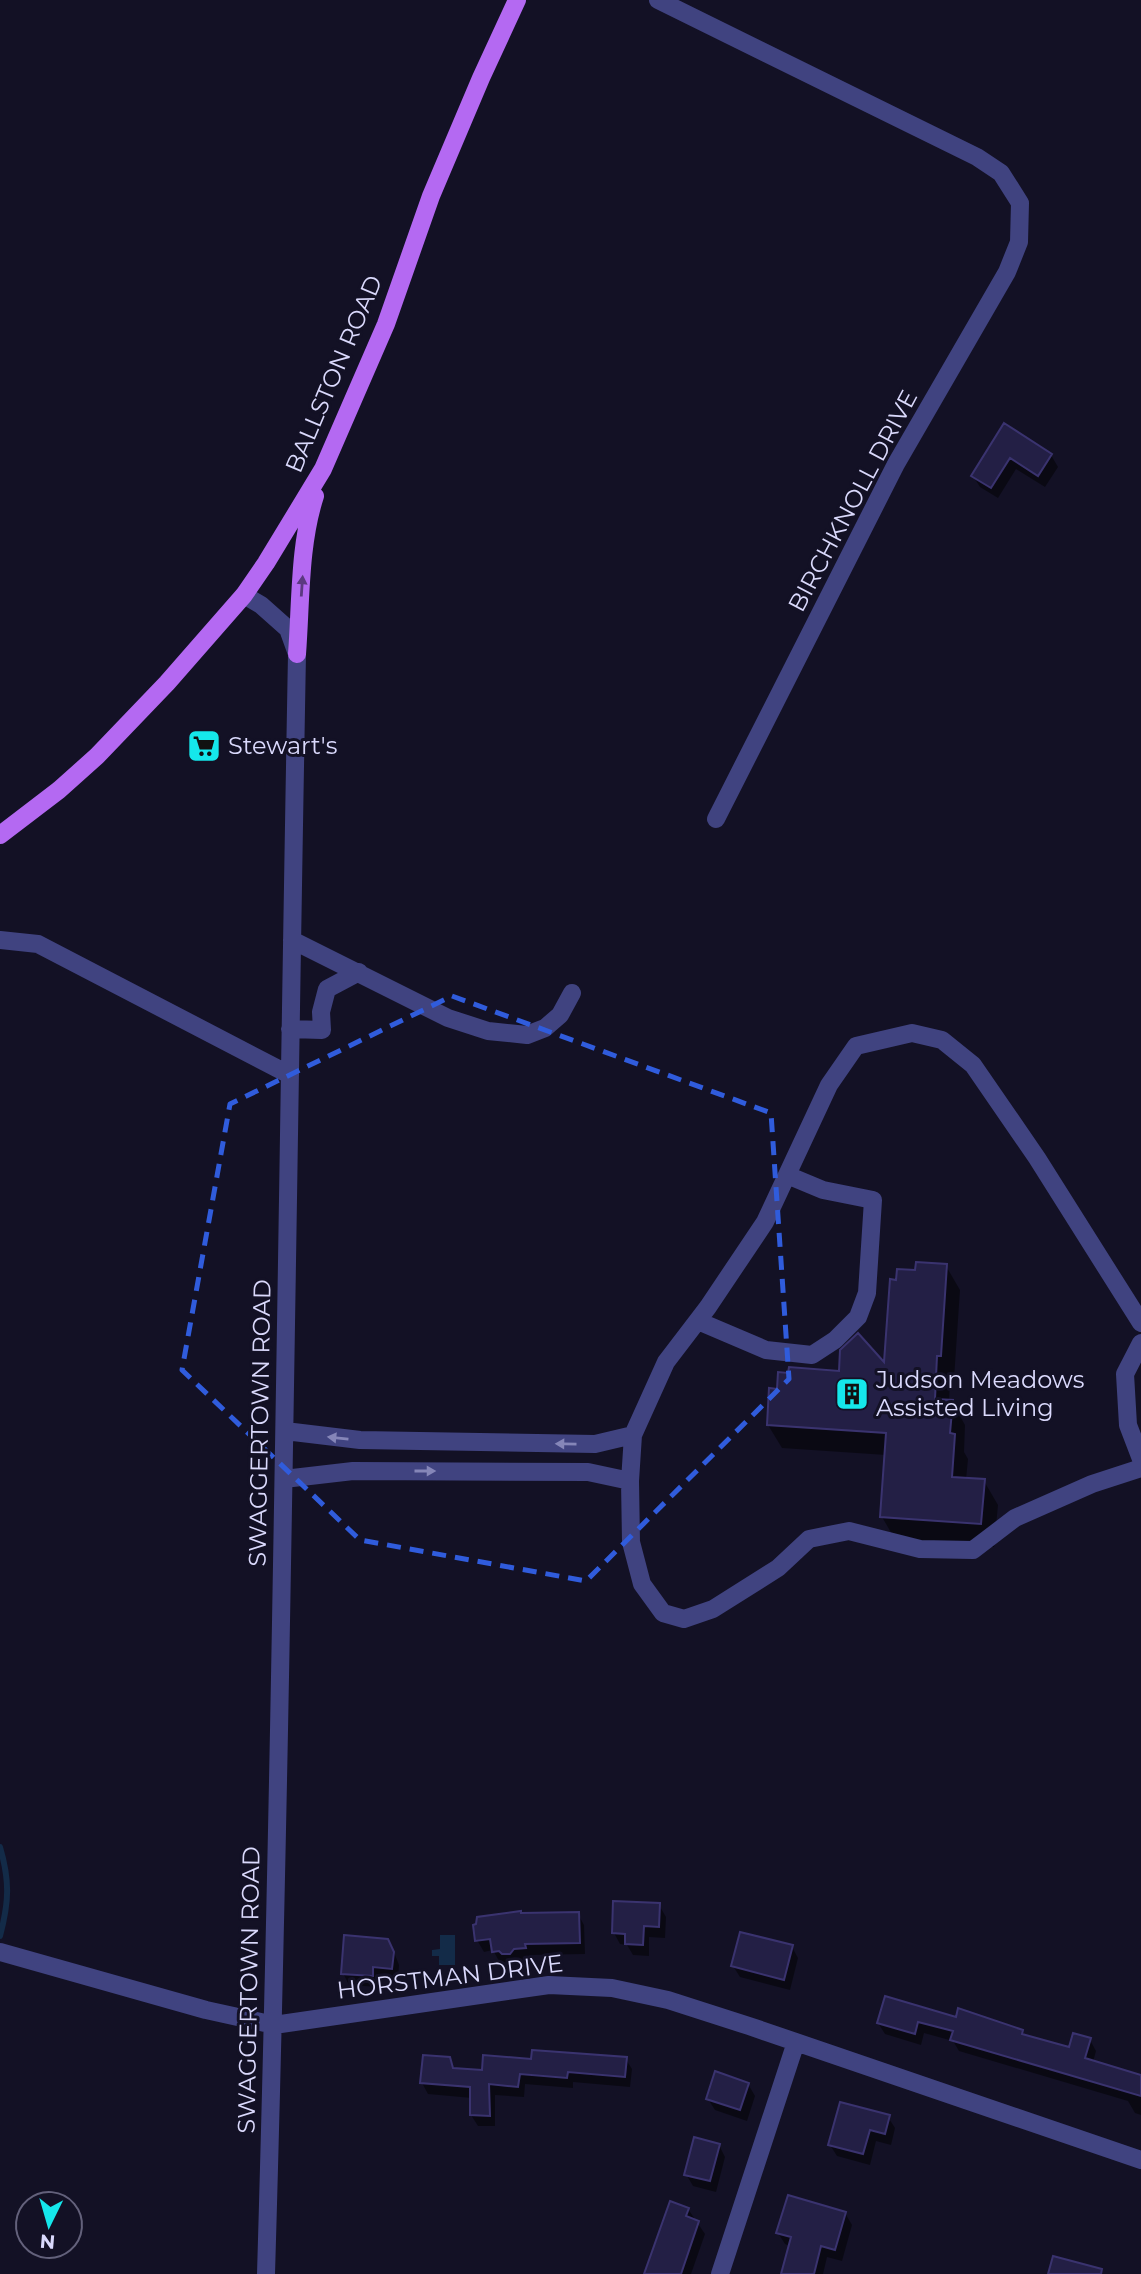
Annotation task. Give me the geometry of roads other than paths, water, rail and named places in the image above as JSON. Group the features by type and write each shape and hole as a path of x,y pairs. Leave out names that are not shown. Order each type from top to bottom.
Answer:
{"main road":[{"name":"BALLSTON ROAD","path":"0,835 59,790 97,756 167,683 244,595 323,469 386,324 431,196 517,0"},
{"path":"297,654 308,515 323,469"}],"street":[{"name":"BIRCHKNOLL DRIVE","path":"658,0 977,157 1001,173 1020,203 1019,242 1007,272 897,464 716,819"},
{"name":"SWAGGERTOWN ROAD","path":"244,595 261,605 288,629 297,654 274,2025 266,2274"},
{"path":"0,940 38,944 290,1075"},
{"path":"292,940 448,1018 488,1031 527,1035 545,1028 560,1015 572,993"},
{"path":"290,1029 322,1030 321,1012 327,989 359,972"},
{"path":"1141,1323 1037,1158 972,1065 942,1040 912,1033 856,1046 829,1085 765,1222 666,1363 633,1435 630,1482 631,1542 642,1584 663,1614 684,1619 713,1609 778,1568 809,1539 849,1531 920,1549 973,1550 1015,1518 1092,1484 1141,1468"},
{"path":"698,1321 766,1350 812,1354 835,1340 858,1317 867,1293 873,1200 823,1190 787,1175"},
{"path":"1141,1343 1125,1374 1128,1425 1141,1459"},
{"path":"285,1431 360,1440 595,1444 633,1435"},
{"path":"284,1479 353,1471 587,1472 630,1482"},
{"name":"HORSTMAN DRIVE","path":"0,1952 206,2010 274,2025 549,1985 612,1988 668,2000 1141,2160"},
{"path":"720,2274 796,2042"}],"water":[{"path":"440,1935 455,1935 455,1965 439,1965 439,1956 432,1956 432,1950 440,1949"}],"waterway":[{"path":"0,1847 7,1892 0,1936"}],"place":[{"name":"Stewart's","path":"204,746"},
{"name":"Judson Meadows Assisted Living","path":"852,1394"}]}
